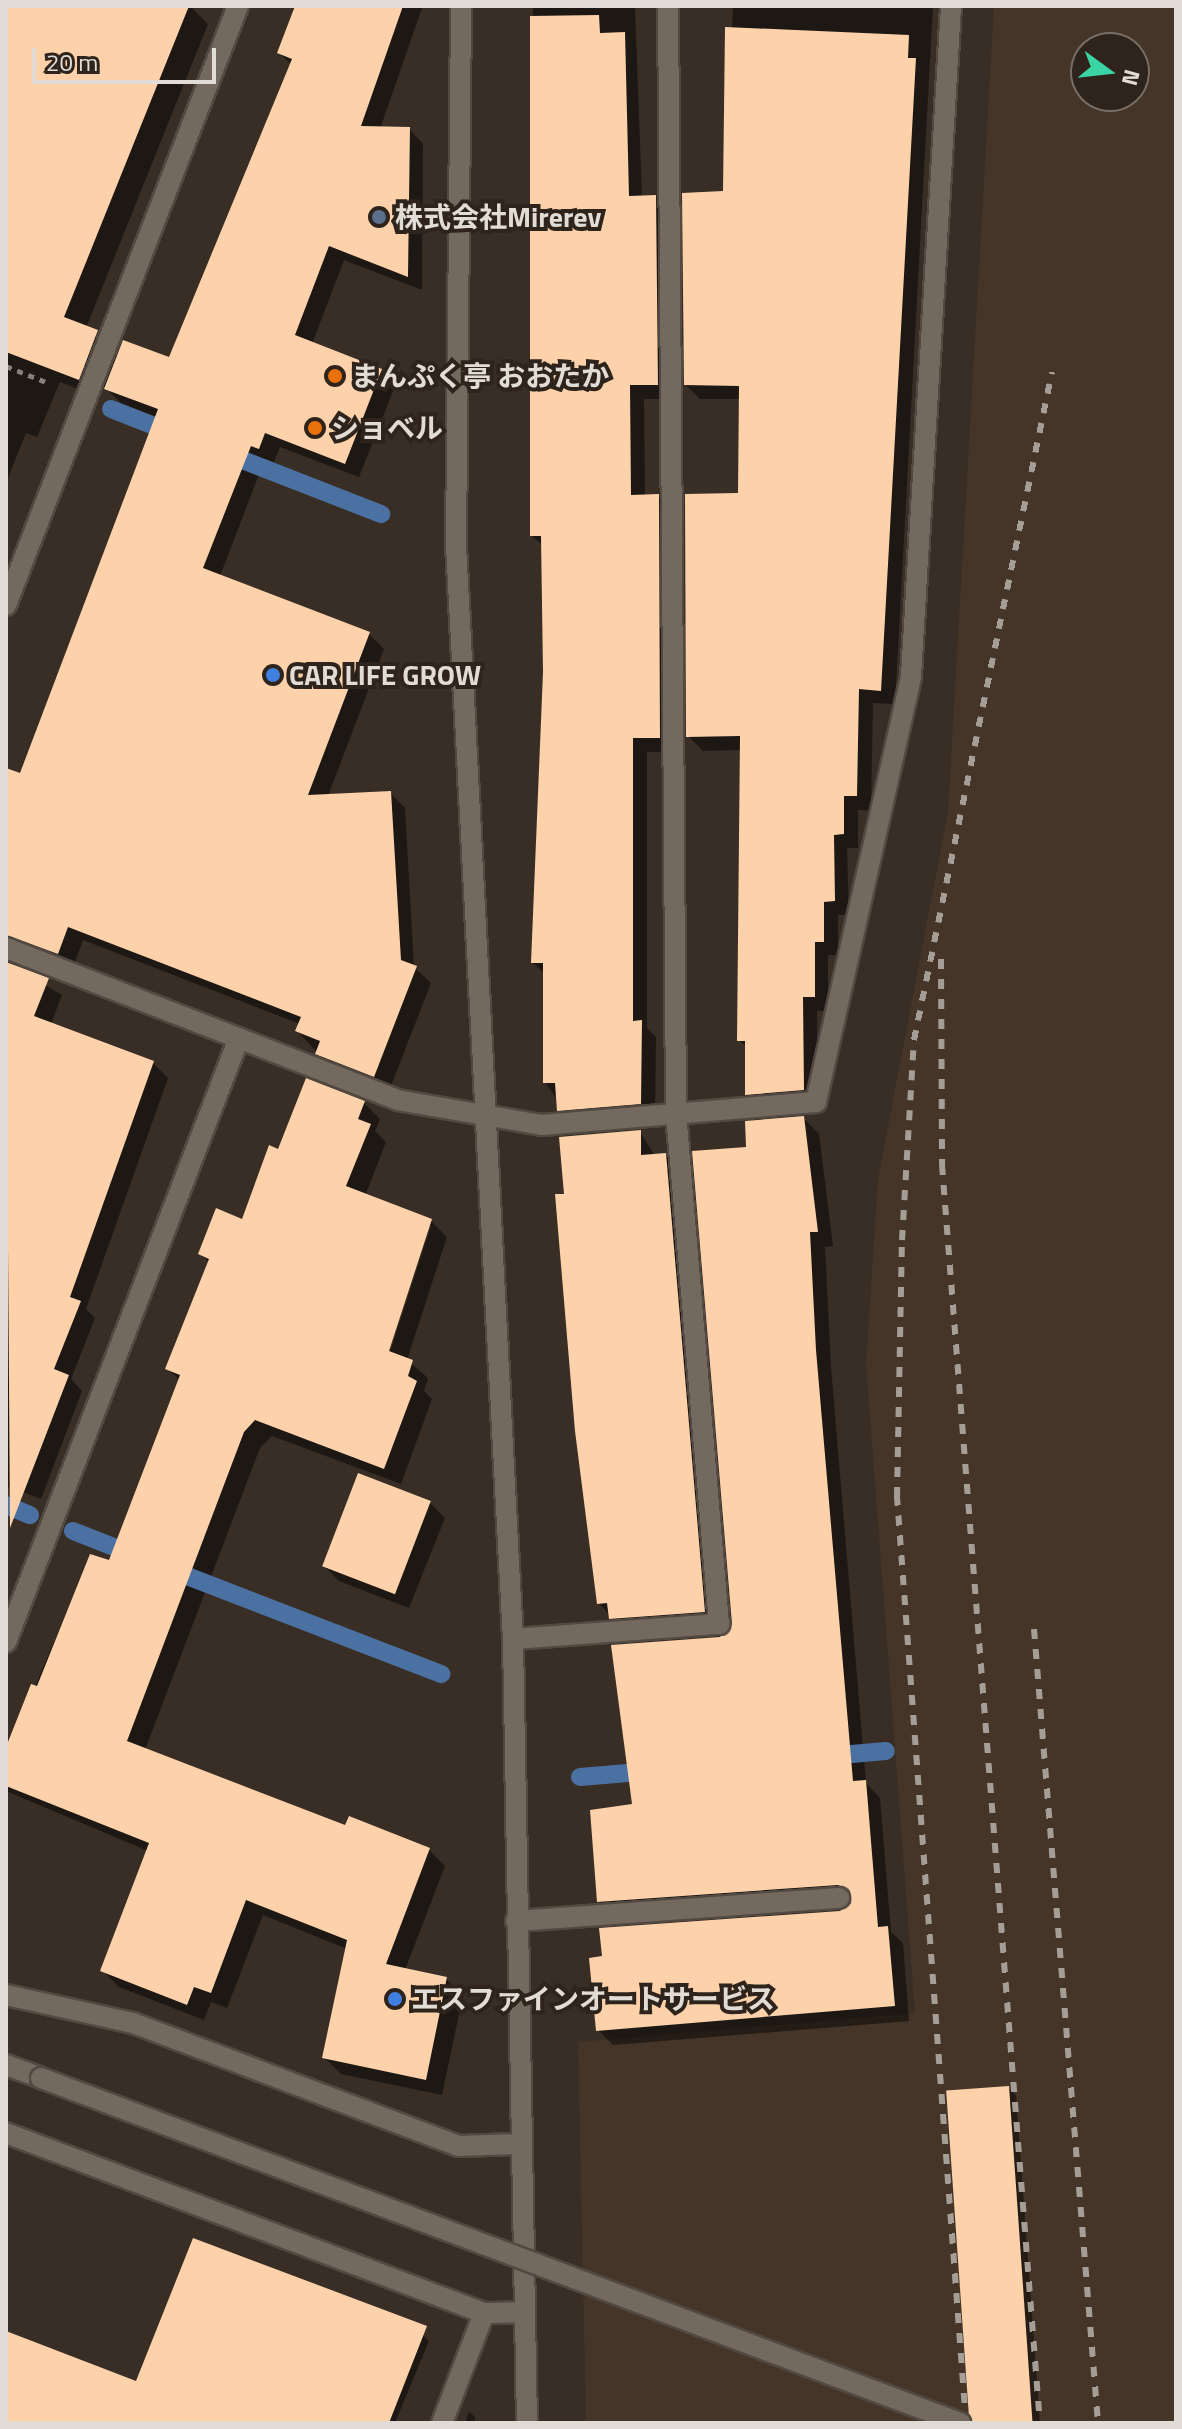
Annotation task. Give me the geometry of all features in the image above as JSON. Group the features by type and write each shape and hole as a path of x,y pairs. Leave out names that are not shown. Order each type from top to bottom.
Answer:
{"street":[{"path":"6,605 238,6"},
{"path":"461,6 456,529 513,1639 518,2144 527,2423"},
{"path":"513,1639 719,1624 676,1113 668,6"},
{"path":"6,948 397,1100 542,1125 816,1102 911,676 951,6"},
{"path":"6,1642 239,1038"},
{"path":"516,1921 839,1898"},
{"path":"6,1995 133,2023 458,2146 518,2144"},
{"path":"6,2065 960,2423"},
{"path":"6,2133 484,2313 523,2312"},
{"path":"442,2423 484,2313"}],"shaded area":[{"path":"994,6 1176,6 1176,2423 586,2423 578,2042 915,2013 866,1364 878,1179 948,812"}],"building":[{"path":"6,6 189,6 64,317 98,330 79,380 6,352"},
{"path":"295,6 403,6 361,126 410,127 408,277 329,246 295,335 382,369 345,464 265,433 259,449 251,446 203,568 370,632 308,795 391,791 401,960 417,966 374,1077 315,1054 320,1041 295,1031 301,1017 68,927 58,954 6,935 6,768 20,773 158,409 104,389 123,340 169,357 292,59 277,53"},
{"path":"599,15 600,33 625,32 629,196 656,195 658,385 630,385 631,495 659,494 660,738 633,738 633,1021 642,1020 641,1104 557,1111 555,1083 543,1083 543,963 531,963 543,672 541,536 530,536 530,16"},
{"path":"725,27 909,35 908,58 916,58 881,691 859,689 857,796 844,796 844,834 834,835 835,901 824,902 824,942 815,942 815,997 803,997 804,1090 745,1095 745,1041 737,1041 740,736 686,737 685,494 738,493 739,386 684,385 682,193 723,191"},
{"path":"6,962 49,978 34,1016 154,1061 70,1297 81,1301 54,1369 69,1375 10,1528"},
{"path":"306,1078 365,1101 358,1119 371,1124 346,1186 432,1219 389,1351 413,1360 408,1376 417,1381 384,1469 255,1420 244,1432 127,1741 345,1825 349,1816 430,1848 386,1964 447,1977 426,2080 322,2058 347,1940 246,1900 211,1993 194,1987 187,2005 100,1971 149,1843 6,1786 6,1747 31,1684 37,1686 90,1554 109,1560 180,1375 165,1369 209,1259 198,1254 216,1208 242,1219 269,1145 278,1149"},
{"path":"804,1116 818,1232 810,1232 816,1350 853,1781 866,1780 878,1927 888,1926 895,2006 596,2031 589,1958 602,1956 599,1928 840,1911 851,1903 849,1890 838,1885 597,1902 590,1810 632,1804 611,1645 720,1637 732,1624 692,1151 746,1147 745,1121"},
{"path":"641,1130 641,1155 666,1153 705,1612 609,1619 607,1603 597,1604 575,1431 555,1194 564,1194 559,1137"},
{"path":"358,1473 431,1501 395,1594 322,1566"},
{"path":"1009,2086 1033,2423 969,2423 946,2090"},
{"path":"193,2238 427,2326 389,2423 6,2423 6,2331 136,2381"}],"waterway":[{"path":"111,409 172,433"},
{"path":"222,452 381,514"},
{"path":"6,1505 30,1515"},
{"path":"73,1531 134,1555"},
{"path":"169,1569 441,1674"},
{"path":"829,1756 886,1751"},
{"path":"580,1777 652,1771"}],"railway":[{"path":"966,2423 897,1497 902,1240 914,1040 1052,372"},
{"path":"941,959 942,1165 1040,2423"},
{"path":"1034,1629 1098,2423"}],"place":[{"name":"株式会社Mirerev","path":"379,217"},
{"name":"まんぷく亭 おおたか","path":"335,376"},
{"name":"ショベル","path":"315,428"},
{"name":"CAR LIFE GROW","path":"273,675"},
{"name":"エスファインオートサービス","path":"395,1999"}]}
